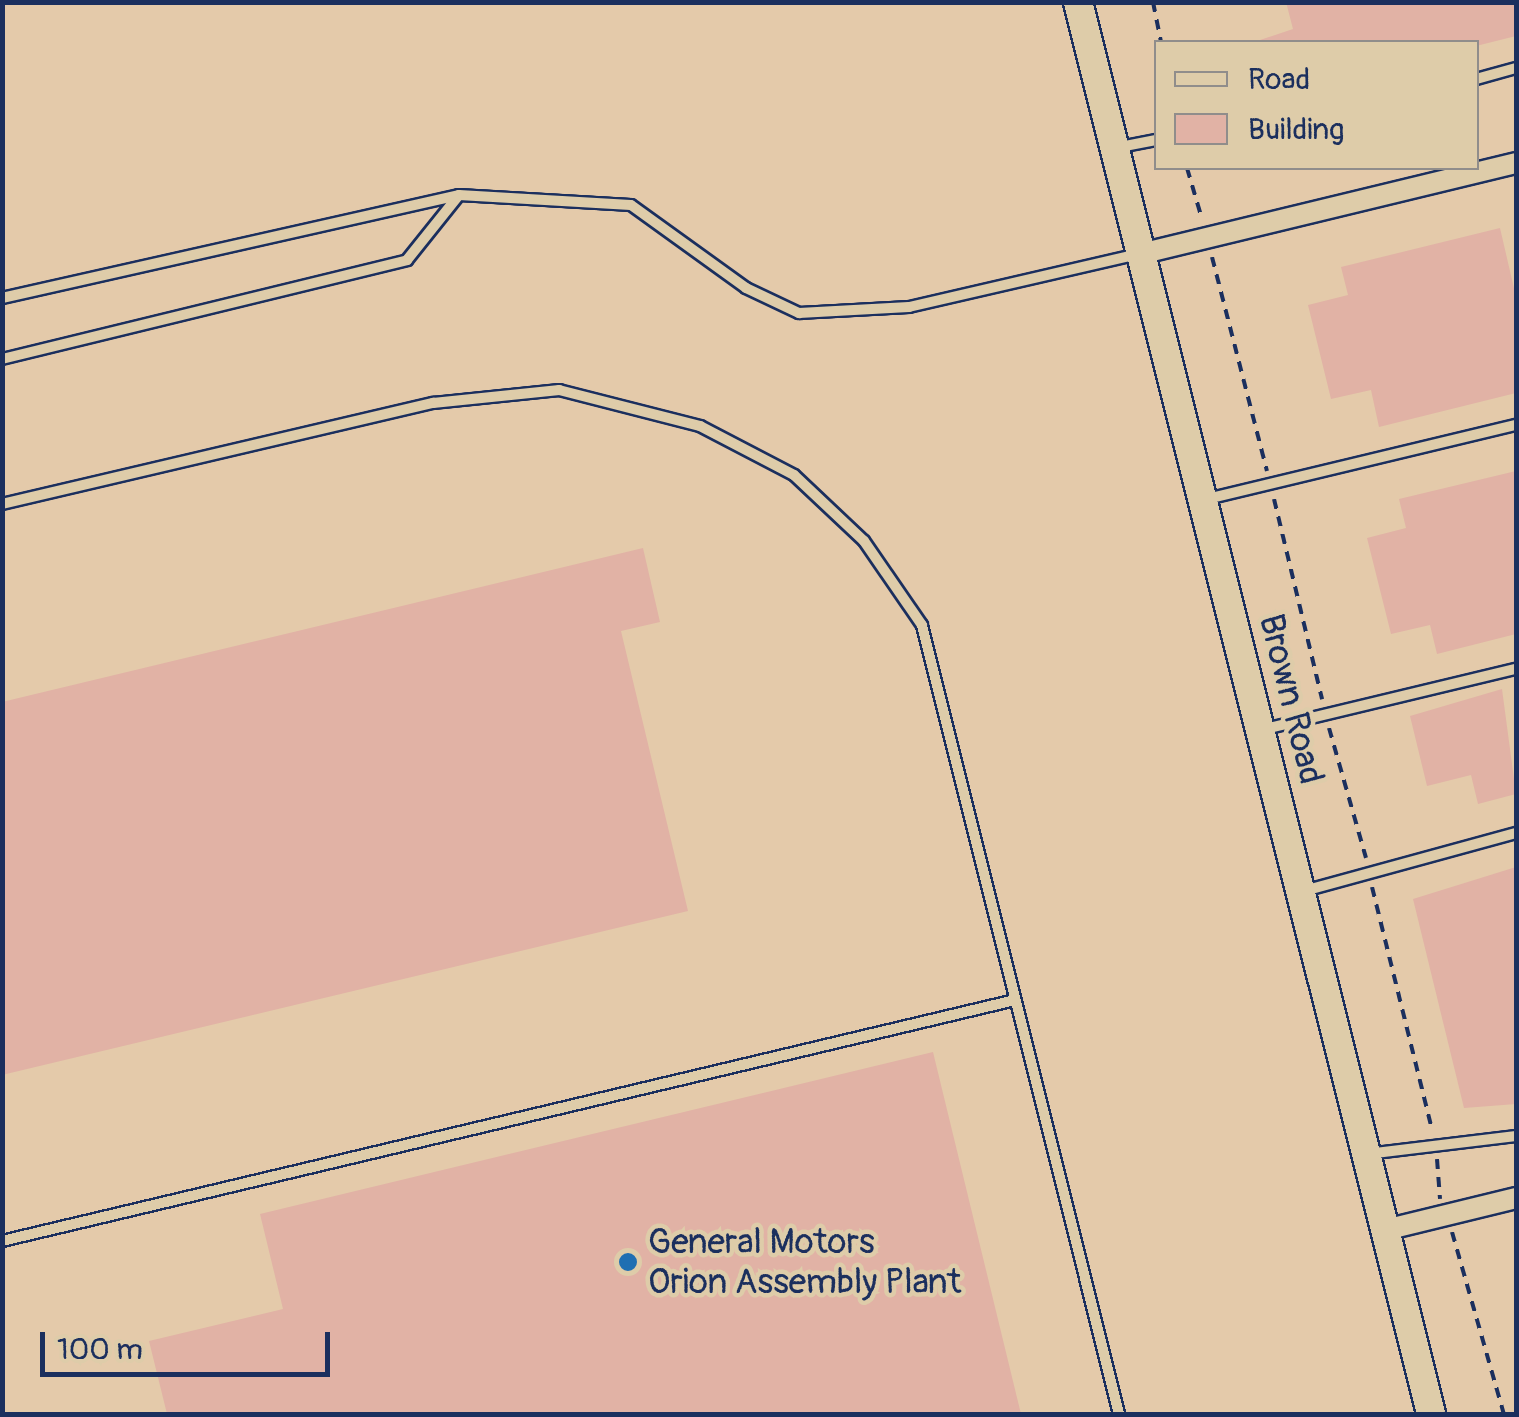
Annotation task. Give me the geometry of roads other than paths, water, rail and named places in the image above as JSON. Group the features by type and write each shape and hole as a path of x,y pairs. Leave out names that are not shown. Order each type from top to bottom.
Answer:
{"main road":[{"name":"Brown Road","path":"1078,2 1431,1414"}],"street":[{"path":"1140,254 1516,163"},
{"path":"1384,1230 1516,1198"}],"lane":[{"path":"1479,78 1516,68"},
{"path":"1114,148 1154,140"},
{"path":"2,298 459,195 630,205 746,288 799,313 909,307 1140,254"},
{"path":"2,359 408,260 459,195"},
{"path":"2,504 433,403 559,390 700,426 794,475 864,541 922,625 1119,1414"},
{"path":"1202,500 1516,426"},
{"path":"1260,730 1516,668"},
{"path":"1300,892 1516,834"},
{"path":"2,1241 1015,1000"},
{"path":"1366,1154 1435,1142 1516,1136"}],"place":[{"name":"General Motors Orion Assembly Plant","path":"628,1262"}]}
